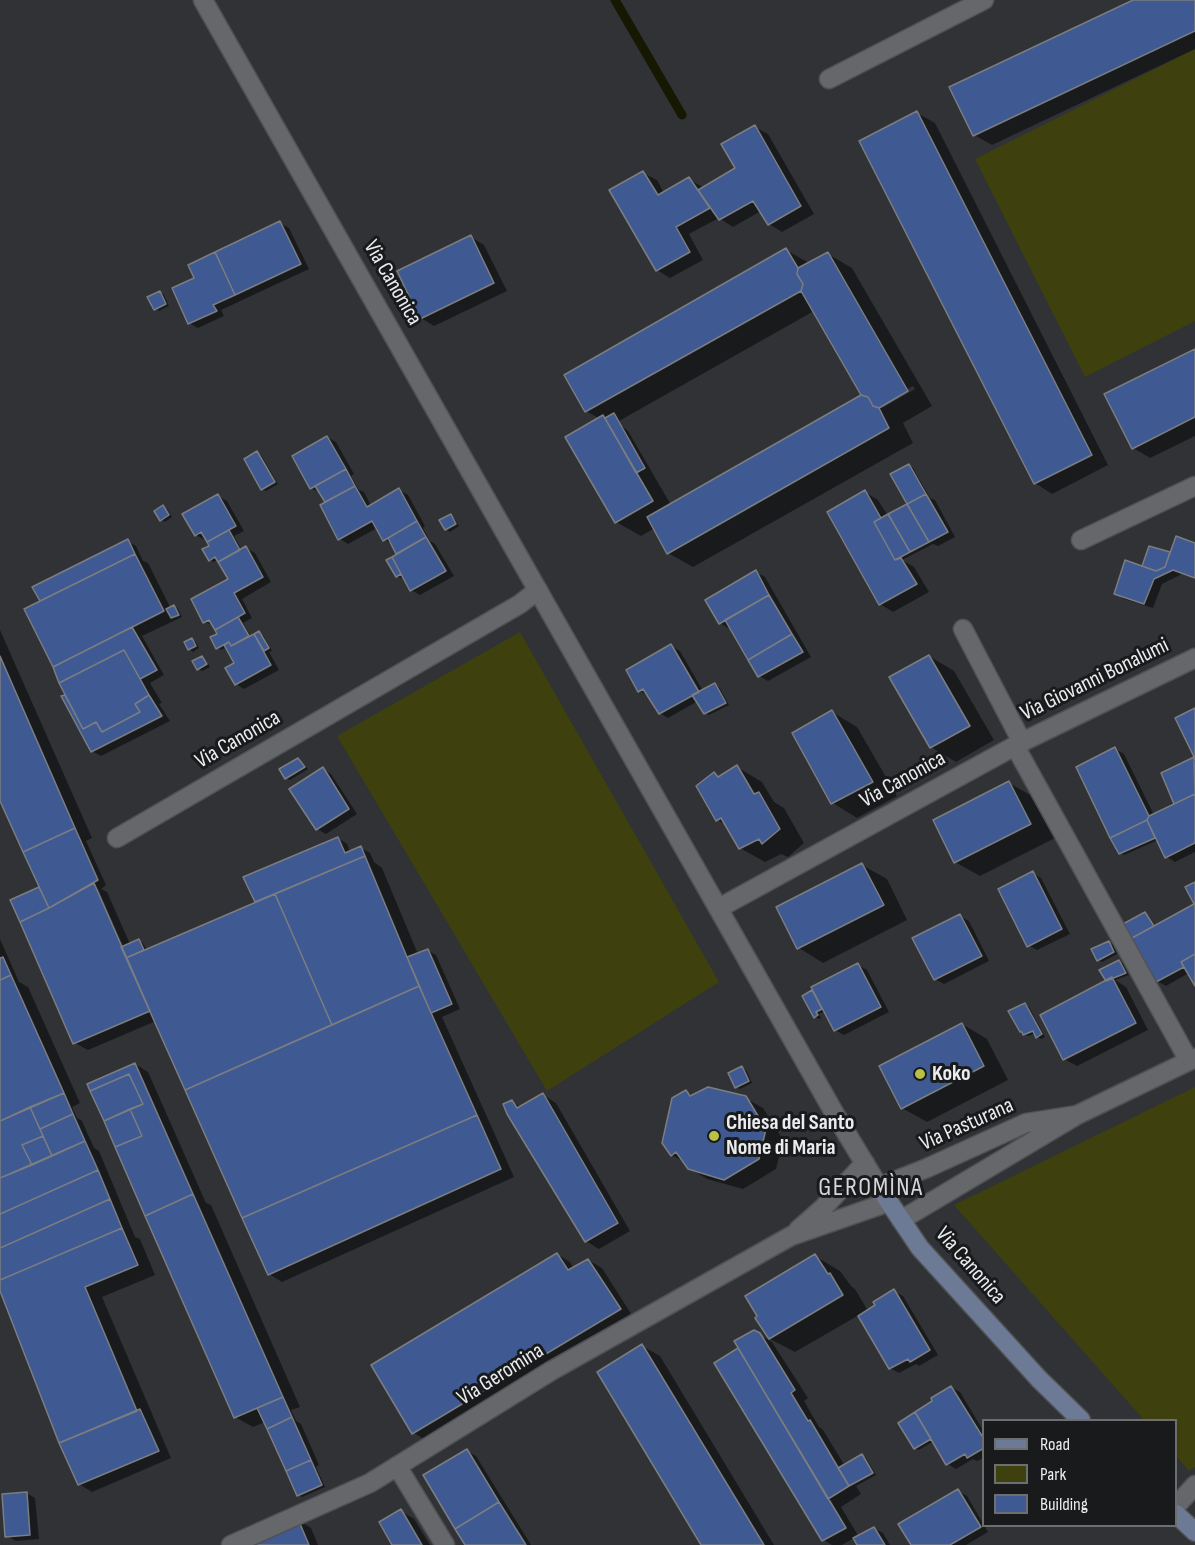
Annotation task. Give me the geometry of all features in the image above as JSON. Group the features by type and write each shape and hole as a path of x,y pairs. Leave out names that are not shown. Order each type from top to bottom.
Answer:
{"street":[{"name":"Via Canonica","path":"203,0 836,1116 884,1195 920,1248 1039,1379 1080,1419"},
{"path":"829,79 984,0"},
{"path":"1081,540 1195,486"},
{"name":"Via Canonica","path":"117,838 520,604 538,590"},
{"path":"963,629 1018,744 1192,1059"},
{"name":"Via Giovanni Bonalumi","path":"1018,744 1195,658"},
{"name":"Via Canonica","path":"719,908 1018,744"},
{"name":"Via Pasturana","path":"901,1220 1077,1115 1192,1059"},
{"name":"Via Pasturana","path":"884,1195 927,1168 1026,1123 1077,1115"},
{"name":"Via Geromina","path":"791,1236 823,1208 865,1163"},
{"name":"Via Geromina","path":"231,1545 370,1483 551,1371 791,1236 884,1195"},
{"path":"397,1466 445,1545"},
{"path":"1177,1505 1195,1485"},
{"path":"1177,1515 1195,1532"}],"green space":[{"path":"1195,49 1195,321 1085,377 975,159"},
{"path":"520,632 719,982 547,1091 337,736"},
{"path":"1195,1087 1195,1467 1189,1471 1177,1457 1177,1419 1143,1419 954,1205"}],"building":[{"path":"1133,0 1195,0 1195,31 973,136 949,87"},
{"path":"917,111 1092,455 1034,484 859,141"},
{"path":"755,125 801,206 768,225 753,201 719,220 698,190 735,168 721,144"},
{"path":"643,171 658,195 689,177 710,208 676,227 690,252 656,271 609,190"},
{"path":"280,221 301,264 235,295 215,252"},
{"path":"471,235 494,283 420,319 397,271"},
{"path":"786,248 798,268 797,274 803,284 801,291 585,412 564,375"},
{"path":"215,252 235,295 213,305 217,311 188,324 172,288 194,278 188,265"},
{"path":"828,252 908,391 879,408 873,406 868,397 861,395 801,291 803,284 797,274 798,268"},
{"path":"160,291 166,304 154,310 147,297"},
{"path":"1195,349 1195,417 1132,449 1104,394"},
{"path":"861,395 868,397 873,406 879,408 889,428 667,554 647,517"},
{"path":"614,413 645,468 636,473 605,418"},
{"path":"603,415 653,501 615,523 565,437"},
{"path":"327,436 346,469 310,489 292,456"},
{"path":"257,451 275,482 261,490 244,459"},
{"path":"909,464 926,494 907,504 890,474"},
{"path":"346,469 355,486 325,502 315,486"},
{"path":"355,486 367,507 399,488 417,521 383,541 372,521 338,540 320,505"},
{"path":"865,490 881,518 874,522 895,560 901,558 917,584 879,605 827,512"},
{"path":"218,494 236,526 207,542 201,532 195,536 182,514"},
{"path":"926,494 948,532 929,542 907,504"},
{"path":"907,504 929,542 910,552 888,514"},
{"path":"163,505 169,515 160,521 154,511"},
{"path":"451,514 456,524 445,530 439,520"},
{"path":"888,514 910,552 895,560 874,522"},
{"path":"417,521 426,537 396,554 388,538"},
{"path":"229,530 240,550 218,562 215,557 209,561 202,549 209,546 207,542"},
{"path":"1176,536 1195,543 1195,578 1173,570 1154,579 1144,604 1114,594 1125,560 1156,571 1165,567"},
{"path":"426,537 446,571 410,591 392,557"},
{"path":"128,539 135,554 40,601 32,587"},
{"path":"246,546 263,577 234,593 245,613 215,630 209,620 203,623 191,599 228,579 218,562"},
{"path":"1149,546 1170,552 1165,567 1156,571 1142,566"},
{"path":"135,554 164,611 53,667 24,609"},
{"path":"392,557 401,574 396,577 386,560"},
{"path":"756,570 769,595 719,624 705,600"},
{"path":"769,595 792,634 748,660 725,620"},
{"path":"174,605 179,615 171,618 166,609"},
{"path":"238,617 249,636 231,646 229,642 216,649 210,637 217,634 215,630"},
{"path":"132,627 157,670 140,679 124,650 59,683 53,667"},
{"path":"259,631 269,648 264,651 254,634"},
{"path":"254,634 271,665 235,685 225,668 234,663 224,645 229,642 231,646"},
{"path":"792,634 803,652 758,677 748,660"},
{"path":"192,638 196,646 188,650 184,642"},
{"path":"671,644 699,692 659,714 643,689 638,692 626,670"},
{"path":"124,650 149,695 135,704 140,712 102,732 96,722 83,729 59,683"},
{"path":"929,655 970,726 930,748 889,677"},
{"path":"0,656 75,828 23,852 0,801"},
{"path":"202,656 207,664 197,670 192,661"},
{"path":"715,683 726,703 704,714 692,695"},
{"path":"65,695 83,729 96,722 102,732 140,712 135,704 149,695 162,716 91,752 61,696"},
{"path":"1195,708 1195,759 1175,718"},
{"path":"832,710 873,782 831,804 792,733"},
{"path":"1115,747 1149,816 1147,820 1110,838 1076,767"},
{"path":"1194,757 1195,794 1174,804 1161,773"},
{"path":"298,758 305,767 285,779 279,769"},
{"path":"737,765 754,794 759,792 780,829 762,844 759,839 739,849 721,818 716,821 696,786 714,772 718,777"},
{"path":"323,767 349,809 316,830 289,789"},
{"path":"1009,781 1031,824 954,863 933,820"},
{"path":"1195,794 1195,843 1165,858 1147,820 1149,816"},
{"path":"1147,820 1155,838 1119,854 1110,838"},
{"path":"75,828 98,880 49,908 23,852"},
{"path":"338,837 345,853 361,846 365,856 255,902 243,877"},
{"path":"365,856 419,986 332,1025 275,894"},
{"path":"862,863 884,905 797,949 776,907"},
{"path":"1033,871 1062,929 1027,947 998,889"},
{"path":"1195,882 1195,904 1194,904 1185,887"},
{"path":"94,883 150,1011 73,1044 20,922"},
{"path":"39,887 49,908 20,922 10,900"},
{"path":"275,894 332,1025 185,1090 126,958"},
{"path":"1194,904 1195,954 1181,962 1184,967 1156,982 1132,938"},
{"path":"1145,912 1154,926 1132,938 1123,924"},
{"path":"960,914 982,956 934,980 912,938"},
{"path":"139,939 144,950 126,958 121,947"},
{"path":"1109,941 1114,952 1097,961 1091,949"},
{"path":"428,949 452,1004 431,1013 407,957"},
{"path":"1195,954 1195,986 1181,962"},
{"path":"3,957 11,975 0,980 0,958"},
{"path":"1119,960 1126,973 1106,981 1099,970"},
{"path":"858,963 881,1007 834,1031 811,987"},
{"path":"11,975 64,1093 0,1121 0,980"},
{"path":"1112,977 1136,1023 1063,1060 1040,1015"},
{"path":"419,986 477,1115 242,1218 185,1090"},
{"path":"812,990 822,1009 816,1012 818,1015 814,1018 802,996"},
{"path":"1025,1003 1042,1034 1036,1038 1033,1031 1023,1035 1008,1011"},
{"path":"962,1023 984,1066 901,1109 879,1066"},
{"path":"135,1063 193,1194 145,1216 115,1147 142,1136 130,1109 143,1104 129,1074 90,1091 87,1084"},
{"path":"742,1066 749,1081 735,1088 728,1073"},
{"path":"129,1074 143,1104 104,1121 90,1091"},
{"name":"Chiesa del Santo Nome di Maria","path":"708,1087 746,1096 766,1129 759,1159 724,1180 688,1169 676,1152 671,1156 662,1143 672,1098 686,1090 690,1096"},
{"path":"64,1093 73,1114 40,1129 30,1107"},
{"path":"543,1093 618,1223 585,1242 503,1104 512,1100 517,1108"},
{"path":"30,1107 43,1136 22,1145 32,1165 0,1178 0,1121"},
{"path":"130,1109 142,1136 115,1147 104,1121"},
{"path":"73,1114 85,1141 52,1156 40,1129"},
{"path":"477,1115 501,1169 268,1275 242,1218"},
{"path":"43,1136 52,1156 32,1165 22,1145"},
{"path":"85,1141 98,1170 0,1214 0,1178"},
{"path":"98,1170 110,1199 0,1248 0,1214"},
{"path":"193,1194 283,1397 234,1418 145,1216"},
{"path":"110,1199 122,1228 0,1280 0,1248"},
{"path":"122,1228 138,1265 85,1287 137,1411 59,1443 0,1291 0,1280"},
{"path":"557,1253 568,1270 588,1259 621,1309 412,1434 371,1365"},
{"path":"815,1254 843,1295 769,1339 755,1318 757,1316 745,1296"},
{"path":"894,1289 930,1350 910,1362 908,1359 889,1369 858,1316 875,1305 873,1302"},
{"path":"754,1330 760,1333 795,1390 791,1393 808,1421 810,1420 849,1486 828,1499 734,1341"},
{"path":"642,1344 764,1545 701,1545 597,1372"},
{"path":"738,1348 846,1528 822,1541 714,1363"},
{"path":"951,1386 982,1436 982,1449 967,1458 965,1454 946,1465 915,1412 932,1401 931,1398"},
{"path":"283,1397 292,1417 267,1429 257,1408"},
{"path":"140,1409 159,1451 78,1485 59,1443"},
{"path":"915,1412 931,1439 914,1449 898,1423"},
{"path":"292,1417 311,1460 286,1471 267,1429"},
{"path":"467,1449 499,1502 455,1529 423,1475"},
{"path":"862,1454 873,1473 849,1486 838,1468"},
{"path":"311,1460 322,1485 297,1496 286,1471"},
{"path":"958,1489 981,1527 950,1545 911,1545 898,1524"},
{"path":"27,1492 30,1535 5,1537 2,1494"},
{"path":"499,1502 526,1545 465,1545 455,1529"},
{"path":"401,1509 422,1545 392,1545 379,1522"},
{"path":"298,1519 309,1545 235,1545"},
{"path":"874,1527 885,1545 857,1545 853,1538"}],"waterway":[{"path":"615,0 682,115"}],"place":[{"name":"Koko","path":"920,1074"},
{"name":"Chiesa del Santo Nome di Maria","path":"714,1136"}],"district":[{"name":"GEROMÌNA","path":"871,1188"}]}
